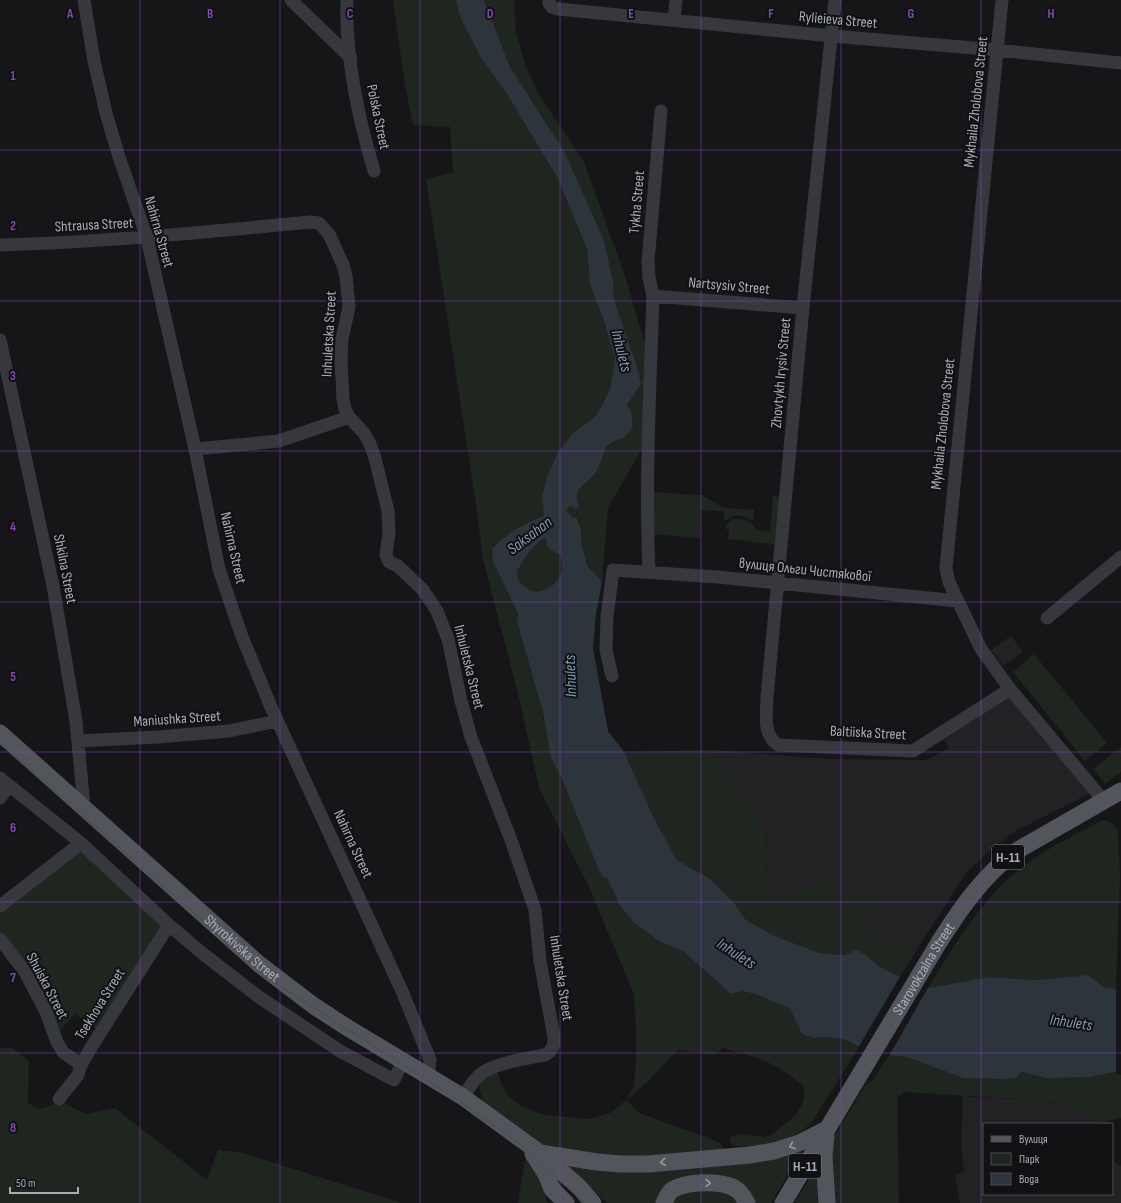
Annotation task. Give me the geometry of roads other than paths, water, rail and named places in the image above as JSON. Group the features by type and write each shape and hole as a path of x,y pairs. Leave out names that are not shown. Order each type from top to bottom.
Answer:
{"main road":[{"name":"Shyrokivska Street","path":"0,733 259,964 314,1006 463,1097 509,1130"},
{"name":"Starovokzalna Street","path":"783,1203 944,934 979,886 1007,857 1030,842 1121,791"},
{"path":"540,1153 612,1163 662,1162 750,1155 774,1151 799,1143 827,1129"},
{"path":"827,1129 824,1156 827,1203"},
{"path":"509,1130 540,1153 598,1203"},
{"path":"509,1130 539,1161 546,1174 554,1196 566,1203"},
{"path":"664,1203 671,1191 680,1186 711,1183 728,1185 736,1189 744,1196 747,1203"},
{"path":"579,1187 593,1203"}],"street":[{"name":"Nahirna Street","path":"84,0 94,61 106,113 119,157 147,238 195,449 219,569 241,634 277,721 402,991 430,1060 428,1076"},
{"path":"291,0 351,64"},
{"name":"Polska Street","path":"347,0 346,19 351,64 362,128 374,171"},
{"path":"674,20 676,0"},
{"name":"Zhovtykh Irysiv Street","path":"778,745 772,741 768,735 766,722 767,697 803,308 835,0"},
{"name":"Mykhaila Zholobova Street","path":"1002,0 946,560 947,576 982,649 1010,689 1104,801"},
{"name":"Rylieieva Street","path":"550,4 558,9 1121,63"},
{"name":"Tykha Street","path":"653,296 648,262 660,111"},
{"name":"Shtrausa Street","path":"0,245 147,238 310,222"},
{"name":"Inhuletska Street","path":"310,222 319,223 329,234 343,265 346,276 349,307 342,340 341,361 343,399 345,409 349,417 364,433 370,444 380,478 388,511 386,555 389,562 398,566 423,590 437,611 448,639 461,701 471,737 511,840 535,910 540,961 554,1037 554,1046 551,1051 545,1055 496,1066 483,1072 471,1083 463,1097"},
{"path":"649,572 648,534 653,296"},
{"name":"Nartsysiv Street","path":"653,296 803,308"},
{"name":"Shkilna Street","path":"0,340 53,586 76,721 84,807"},
{"path":"195,449 279,441 349,417"},
{"path":"1047,618 1121,557"},
{"name":"вулиця Ольги Чистякової","path":"612,676 606,650 607,617 613,570 718,577 958,601"},
{"name":"Baltiiska Street","path":"778,745 913,751 1010,689"},
{"name":"Maniushka Street","path":"78,741 158,737 229,731 277,721"},
{"path":"0,798 4,782 81,843 169,925 202,953 259,997 340,1051 394,1080 403,1061"},
{"path":"0,906 81,843"},
{"name":"Tsekhova Street","path":"59,1099 78,1075 81,1065 92,1046 169,925"},
{"name":"Shuiska Street","path":"0,938 25,972 46,1012 57,1042 63,1052 81,1065"}],"water":[{"path":"456,0 484,0 510,67 564,151 604,240 613,281 614,300 635,360 641,384 627,405 631,410 633,426 629,433 623,438 614,441 606,447 595,474 578,490 577,497 579,507 576,509 570,506 566,510 573,518 577,518 581,530 581,543 587,565 602,582 596,614 593,648 608,731 624,752 654,818 677,860 709,878 734,903 746,920 773,935 819,953 844,955 857,950 867,956 878,966 900,977 928,988 989,977 1038,980 1088,975 1105,988 1121,989 1121,1073 1115,1072 1089,1077 1046,1078 1022,1072 1016,1078 963,1078 907,1057 878,1054 868,1049 859,1047 844,1039 823,1037 813,1038 802,1034 790,1009 758,995 743,991 731,994 684,952 661,942 634,923 618,903 607,878 603,877 598,868 562,779 551,758 543,713 517,620 518,613 493,562 492,549 516,529 544,516 542,497 547,476 558,452 572,434 596,416 610,389 615,359 604,321 590,284 587,249 557,177 505,91 481,58 460,17","holes":["545,538 547,541 547,546 549,549 560,555 562,566 561,573 559,578 552,586 543,590 533,591 518,580 518,570 526,557 538,543"]}],"tram line":[{"path":"0,742 266,977 485,1119 521,1145 584,1203"}],"water label":[{"name":"Inhulets","path":"621,351"},
{"name":"Saksahan","path":"530,536"},
{"name":"Inhulets","path":"571,676"},
{"name":"Inhulets","path":"736,954"},
{"name":"Inhulets","path":"1071,1023"}]}
